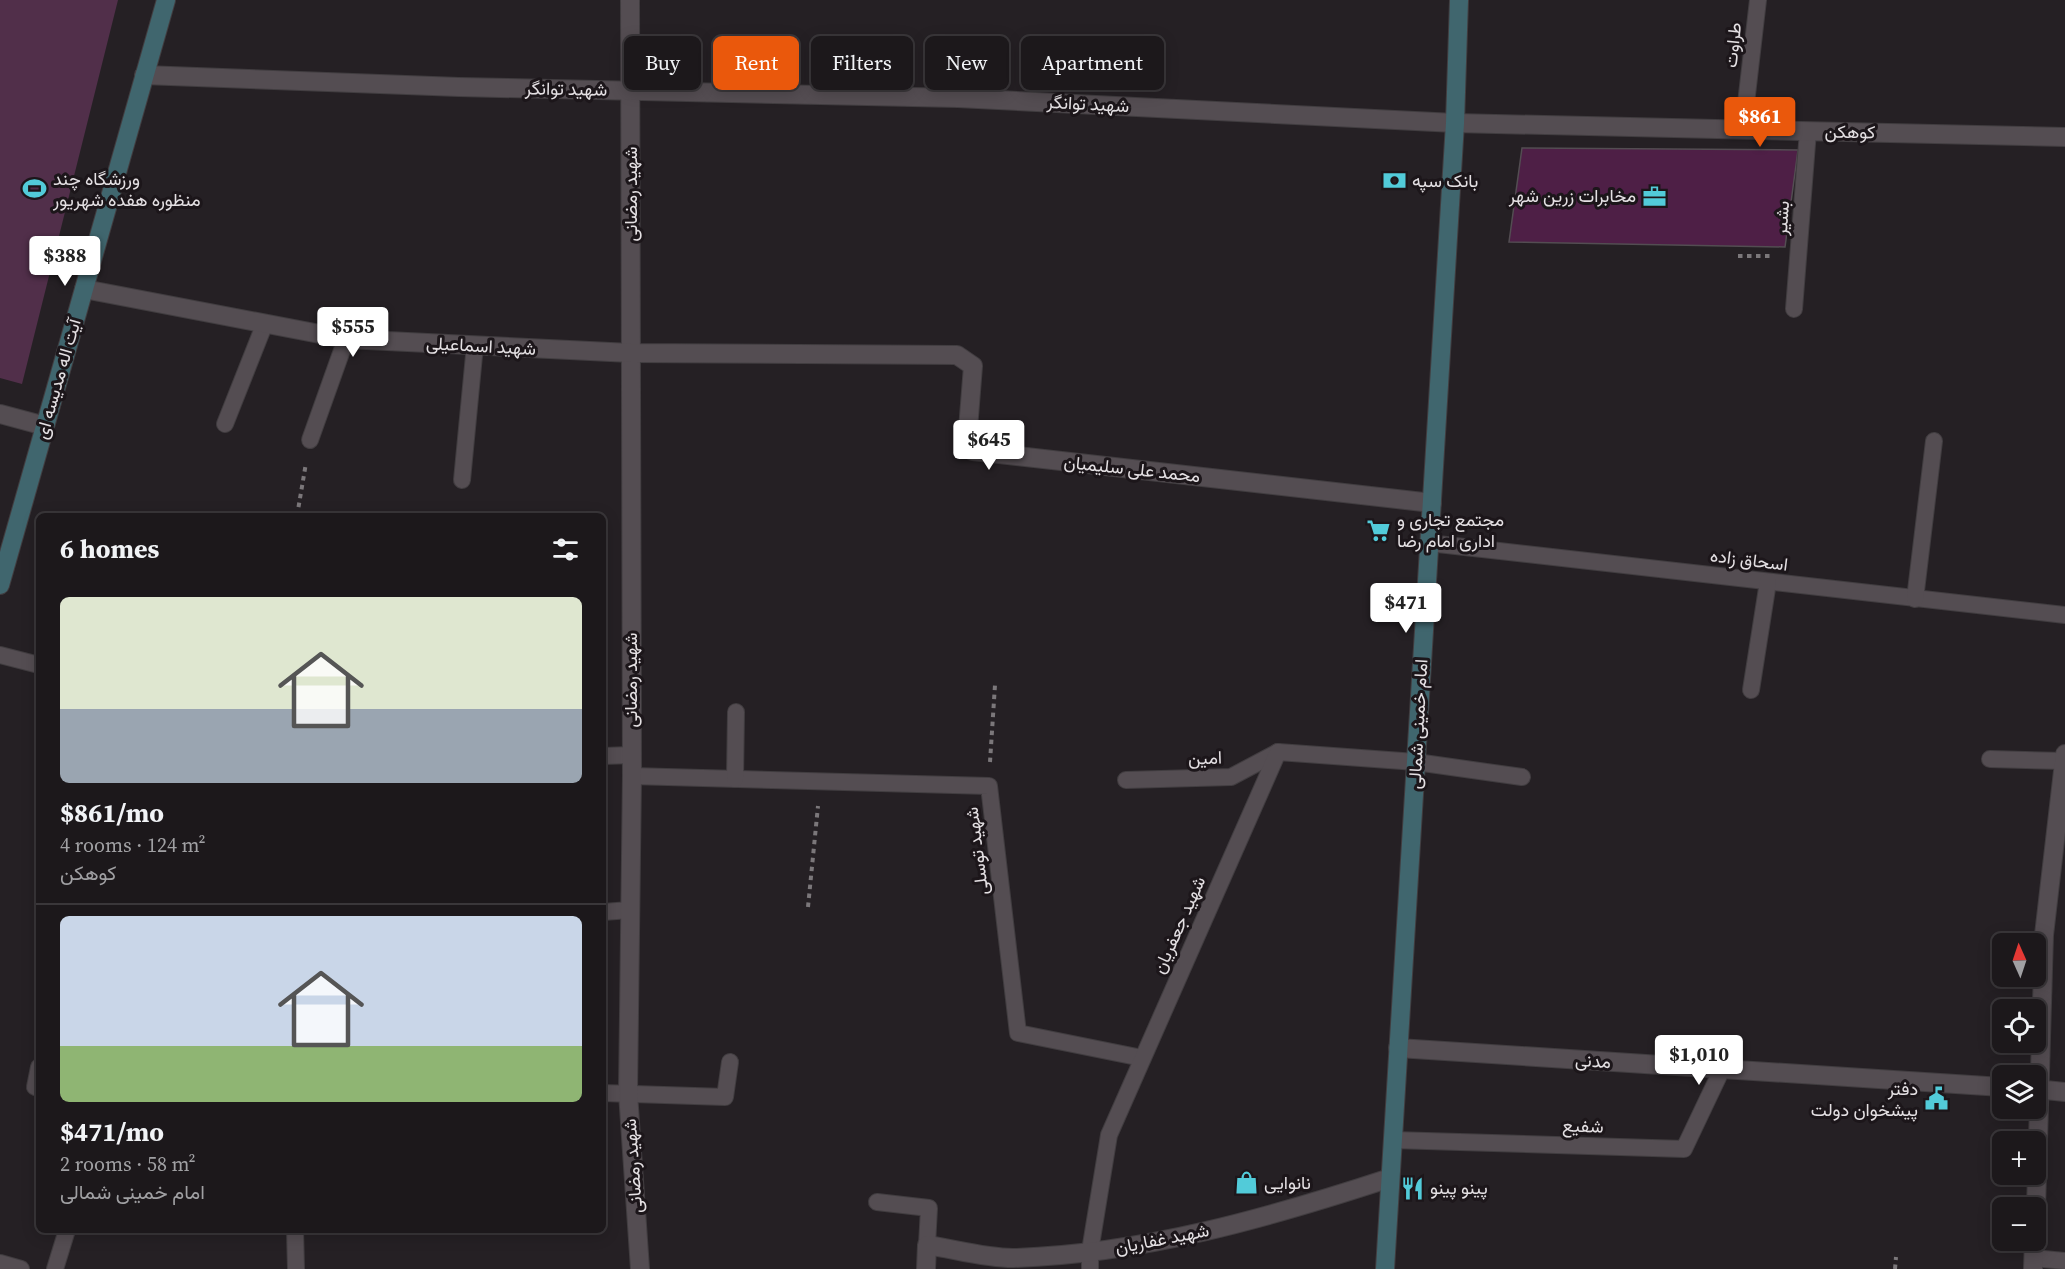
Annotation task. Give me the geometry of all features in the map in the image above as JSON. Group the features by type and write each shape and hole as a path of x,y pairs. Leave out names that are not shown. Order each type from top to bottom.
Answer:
{"main road":[{"name":"آیت اله مدیسه ای","path":"0,585 166,0"},
{"name":"امام خمینی شمالی","path":"1385,1269 1455,123 1459,0"}],"street":[{"name":"شهید رمضانی","path":"630,0 632,776 628,1093 640,1269"},
{"name":"شهید توانگر","path":"144,75 631,91 958,98 1455,123"},
{"name":"کوهکن","path":"1455,123 2065,137"},
{"name":"شهید اسماعیلی","path":"84,288 346,339 631,353"},
{"name":"محمد علی سلیمیان","path":"631,353 957,355 973,366 968,429 974,451 1432,503"},
{"path":"0,414 45,426"},
{"path":"2039,1065 2044,935 2065,757"},
{"name":"مدنی","path":"1398,1048 1992,1086"},
{"path":"2046,1090 2065,1092"},
{"path":"2036,1197 2037,1119"},
{"name":"شهید غفاریان","path":"927,1245 1010,1258 1090,1260 1118,1249 1203,1232 1320,1201 1390,1178"},
{"path":"926,1269 927,1245"}],"lane":[{"name":"طراوت","path":"1743,129 1758,0"},
{"name":"بشیر","path":"1794,309 1808,131"},
{"path":"225,424 265,323"},
{"path":"310,440 346,339"},
{"path":"462,480 475,345"},
{"path":"1915,599 1934,441"},
{"name":"اسحاق زاده","path":"1429,543 2065,615"},
{"path":"1751,690 1768,582"},
{"path":"0,655 36,664"},
{"path":"735,779 736,712"},
{"path":"1278,752 1416,762 1522,777"},
{"name":"امین","path":"1126,780 1231,777 1278,752"},
{"name":"شهید جعفریان","path":"1090,1260 1109,1136 1278,752"},
{"path":"606,756 632,755"},
{"path":"1990,759 2065,757"},
{"name":"شهید توسلی","path":"632,776 989,786 1018,1033 1142,1058"},
{"path":"606,912 630,910"},
{"path":"606,1093 725,1097 730,1062"},
{"name":"شفیع","path":"1393,1140 1684,1149 1722,1069"},
{"path":"877,1202 929,1208 927,1245"},
{"path":"55,1269 66,1233"},
{"path":"295,1233 296,1269"},
{"path":"2034,1256 2065,1261"},
{"path":"0,1263 21,1269"}],"path":[{"path":"1738,256 1798,256"},
{"path":"298,513 310,440"},
{"path":"989,786 994,685"},
{"path":"808,907 820,781"},
{"path":"1896,1257 1896,1269"}],"shaded area":[{"name":"ورزشگاه چند منظوره هفده شهریور","path":"0,0 118,0 22,384 0,378"}],"building":[{"name":"مخابرات زرین شهر","path":"1522,148 1798,150 1785,247 1509,242"}],"place":[{"name":"بانک سپه","path":"1394,181"},
{"name":"ورزشگاه چند منظوره هفده شهریور","path":"35,189"},
{"name":"مخابرات زرین شهر","path":"1654,196"},
{"name":"مجتمع تجاری و اداری امام رضا","path":"1379,530"},
{"name":"دفتر پیشخوان دولت","path":"1936,1099"},
{"name":"نانوایی","path":"1246,1183"},
{"name":"پینو پینو","path":"1412,1188"}]}
